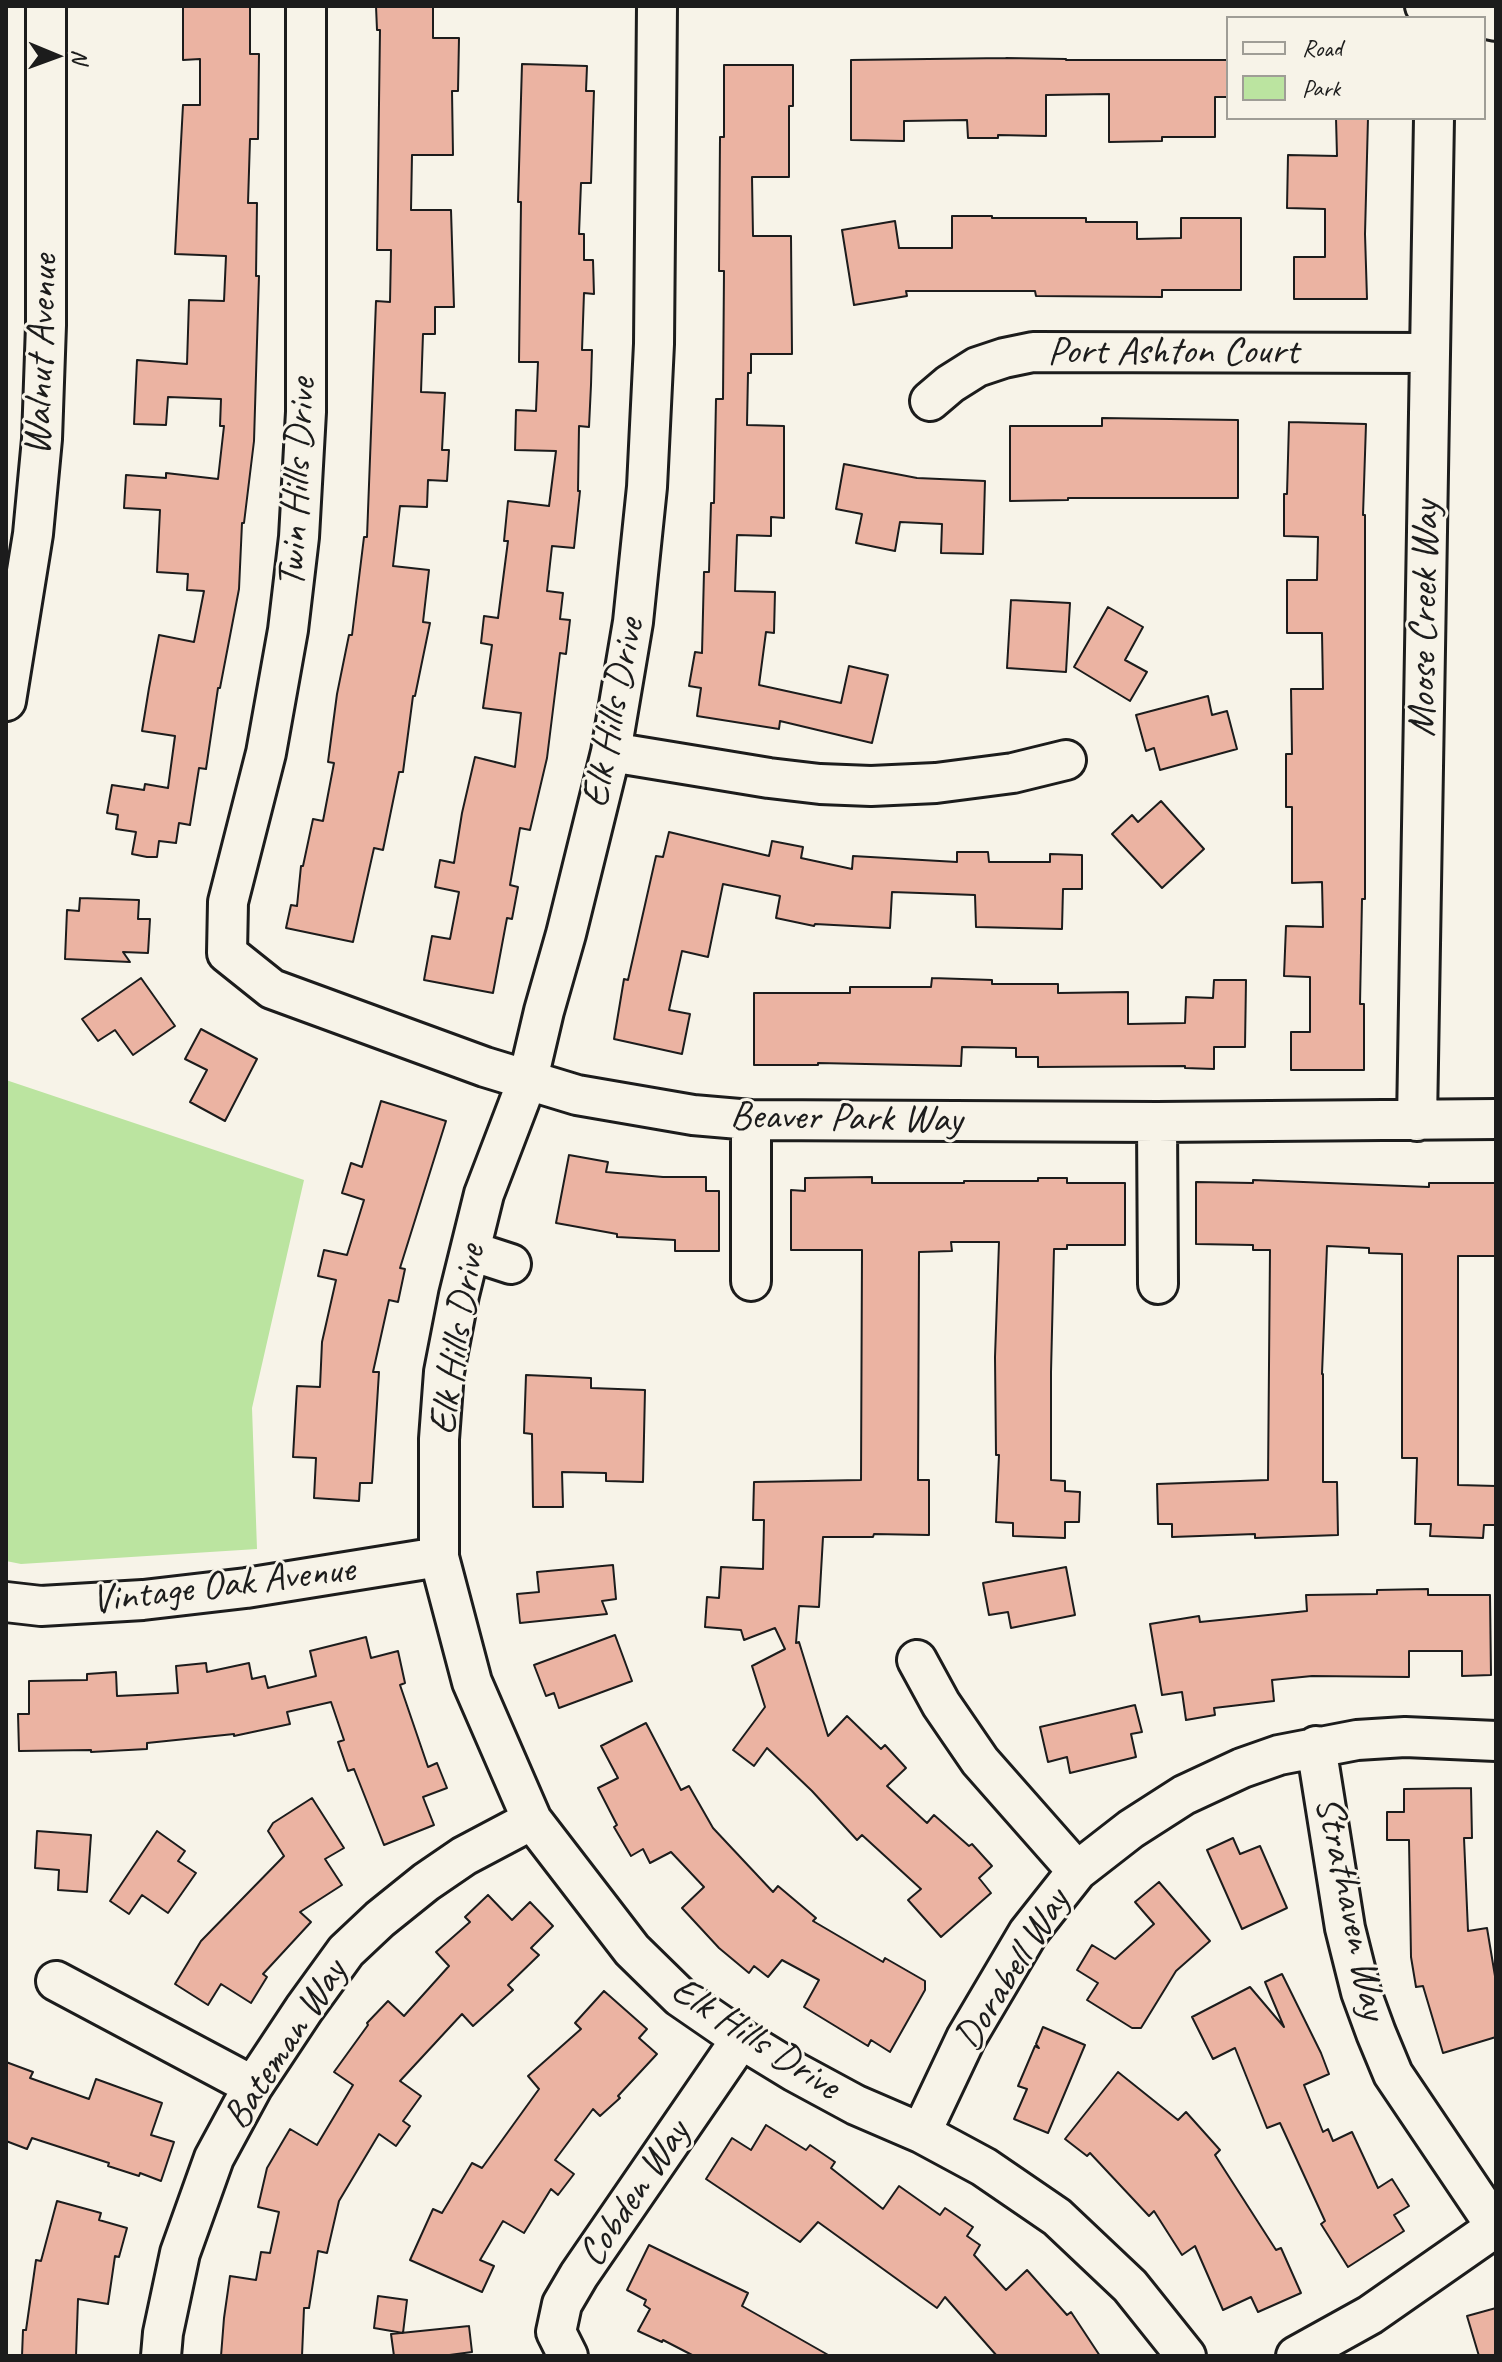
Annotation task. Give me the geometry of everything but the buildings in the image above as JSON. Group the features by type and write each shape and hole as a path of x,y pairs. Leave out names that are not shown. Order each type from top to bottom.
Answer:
{"street":[{"name":"Walnut Avenue","path":"6,701 33,534 42,439 46,325 46,6"},
{"name":"Twin Hills Drive","path":"227,953 228,902 266,753 288,630 299,537 306,412 306,6"},
{"name":"Elk Hills Drive","path":"657,6 654,344 647,487 633,622 611,752 566,934 528,1079 484,1194 459,1295 444,1372 439,1439 439,1557 472,1682 532,1820 632,1950 680,1997 741,2039 856,2105 921,2133 984,2167 1057,2217 1130,2286 1186,2356"},
{"path":"1432,10 1467,16"},
{"name":"Moose Creek Way","path":"1417,1121 1434,120"},
{"name":"Port Ashton Court","path":"930,401 977,367 1033,352 1430,353"},
{"path":"611,752 769,778 871,786 936,783 1013,773 1066,760"},
{"name":"Beaver Park Way","path":"227,953 272,989 428,1047 577,1095 693,1115 751,1120 1157,1122 1496,1119"},
{"path":"751,1120 751,1281"},
{"path":"1157,1122 1158,1284"},
{"path":"471,1251 511,1264"},
{"name":"Vintage Oak Avenue","path":"6,1602 41,1606 143,1600 246,1588 439,1557"},
{"path":"917,1660 941,1704 980,1761 1077,1871"},
{"name":"Dorabell Way","path":"921,2133 966,2038 1028,1933 1077,1871 1131,1829 1184,1795 1242,1768 1316,1746 1405,1737 1496,1741"},
{"name":"Strathaven Way","path":"1316,1746 1345,1928 1361,1992 1376,2033 1393,2074 1496,2227"},
{"name":"Bateman Way","path":"161,2356 180,2253 214,2158 253,2086 346,1951 426,1882 464,1856 532,1820"},
{"path":"56,1981 253,2086"},
{"name":"Cobden Way","path":"568,2356 556,2332 562,2304 741,2039"},
{"path":"1296,2356 1370,2315 1496,2227"}],"green space":[{"path":"6,1080 304,1180 252,1408 257,1549 21,1564 6,1561"}]}
